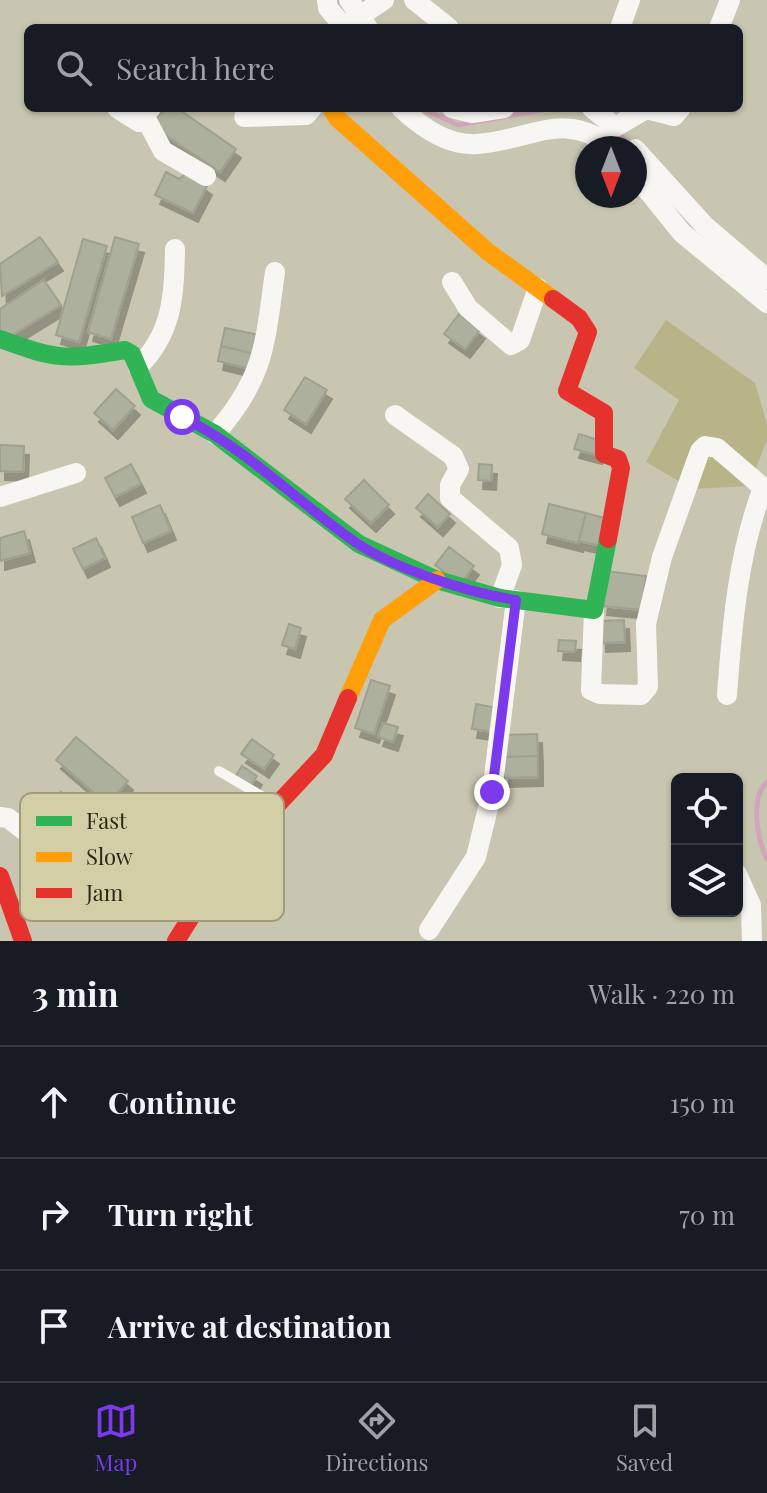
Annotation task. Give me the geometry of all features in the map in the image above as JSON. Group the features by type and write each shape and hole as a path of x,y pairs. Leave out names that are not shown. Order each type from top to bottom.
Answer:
{"street":[{"path":"327,0 328,8 359,22 384,0"},
{"path":"414,0 444,24"},
{"path":"621,24 630,0"},
{"path":"721,24 730,0"},
{"path":"122,112 134,122 148,113 163,151 206,176"},
{"path":"244,117 306,115 309,112"},
{"path":"333,112 488,252 579,318 588,332 567,391 604,413 604,454 621,463 618,497 594,610 591,690 600,694 641,695 648,687 646,624 662,557 700,451 705,446 717,448 765,489 753,512 732,622 727,695"},
{"path":"405,112 421,128 477,144 561,125 590,115 615,127 624,136"},
{"path":"615,127 641,112"},
{"path":"658,112 674,116 678,112"},
{"path":"590,115 598,136"},
{"path":"647,161 704,225 767,279"},
{"path":"647,190 682,233 767,303"},
{"path":"138,367 162,337 174,294 175,249"},
{"path":"215,434 249,392 259,368 275,272"},
{"path":"452,282 468,308 511,345 520,340 538,288"},
{"path":"0,339 47,356 69,359 125,350 132,354 151,399 215,434 359,544 437,580 508,599 594,610"},
{"path":"395,415 453,456 459,469 450,485 450,498 509,548 512,565 492,792 476,857 429,930"},
{"path":"0,497 76,473"},
{"path":"284,798 324,755 382,620 437,580"},
{"path":"0,817 8,818 20,827"},
{"path":"0,876 23,941"},
{"path":"743,887 751,905 752,941"},
{"path":"176,941 188,921"}],"lane":[{"path":"219,771 257,793"}],"shaded area":[{"path":"666,320 755,383 767,424 767,440 749,486 692,489 646,462 679,400 634,368"}],"building":[{"path":"162,112 183,112 236,149 220,172 149,124"},
{"path":"166,172 179,179 188,172 207,186 193,213 155,195"},
{"path":"40,237 58,262 2,296 0,264"},
{"path":"115,237 139,244 111,339 88,332"},
{"path":"83,239 107,246 79,342 56,335"},
{"path":"44,280 61,305 6,339 0,331 0,309"},
{"path":"459,314 480,330 465,349 444,334"},
{"path":"225,328 259,335 255,354 221,346"},
{"path":"221,346 255,354 251,369 218,361"},
{"path":"305,377 327,390 306,424 284,410"},
{"path":"116,389 135,406 113,430 94,413"},
{"path":"579,434 601,441 597,455 574,449"},
{"path":"0,445 24,446 23,472 0,471"},
{"path":"131,464 141,484 115,497 105,478"},
{"path":"479,464 492,465 491,481 478,480"},
{"path":"364,480 389,505 371,523 345,499"},
{"path":"428,494 450,514 438,527 416,508"},
{"path":"549,504 586,513 578,543 542,534"},
{"path":"160,505 171,531 143,543 132,517"},
{"path":"586,513 612,520 606,547 579,541"},
{"path":"24,531 30,553 0,561 0,538"},
{"path":"96,538 105,558 83,569 73,549"},
{"path":"449,547 474,566 460,584 435,565"},
{"path":"606,571 646,576 642,610 602,606"},
{"path":"624,620 625,642 601,643 600,621"},
{"path":"289,624 301,628 295,649 282,645"},
{"path":"559,640 576,641 575,652 558,651"},
{"path":"371,680 390,686 374,734 355,728"},
{"path":"476,704 497,708 493,732 472,729"},
{"path":"383,723 398,727 393,742 378,737"},
{"path":"537,734 538,756 503,757 502,735"},
{"path":"76,737 128,781 118,793 94,793 56,760"},
{"path":"252,739 274,755 264,769 241,754"},
{"path":"538,756 538,777 504,778 503,757"},
{"path":"242,766 257,776 250,787 235,777"}],"waterway":[{"path":"338,0 343,11"},
{"path":"430,112 458,125 531,112"},
{"path":"616,131 621,136"},
{"path":"767,782 758,798 757,808 760,841 767,859"}],"traffic: fast":[{"path":"0,339 61,356 125,350 132,354 151,399 215,434 359,544 437,580 500,598 594,610 608,539"}],"traffic: slow":[{"path":"333,112 488,252 553,299"},
{"path":"348,698 382,620 437,580"}],"traffic: jam":[{"path":"553,299 579,318 588,332 567,391 604,413 604,454 618,459 621,468 608,539"},
{"path":"284,798 324,755 348,698"},
{"path":"0,876 23,941"},
{"path":"176,941 188,921"}],"route":[{"path":"182,417 241,452 359,544 437,580 516,600 492,792"}]}
